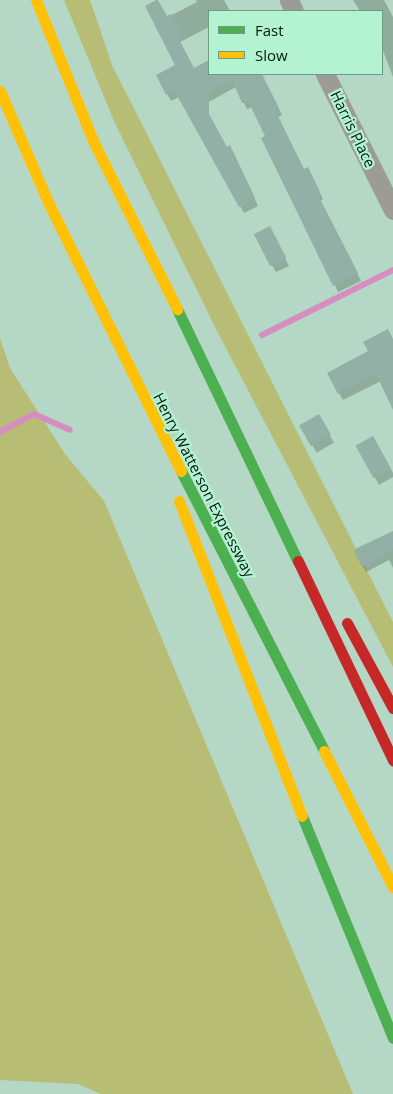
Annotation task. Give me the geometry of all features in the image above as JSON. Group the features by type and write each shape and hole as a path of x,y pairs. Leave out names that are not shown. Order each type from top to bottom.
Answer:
{"highway":[{"path":"36,0 46,31 94,143 204,364 393,760"},
{"name":"Henry Watterson Expressway","path":"0,91 48,202 123,358 393,887"},
{"path":"123,358 162,458"},
{"path":"204,364 303,544"},
{"path":"172,486 285,775 393,1038"},
{"path":"341,613 393,708"}],"street":[{"name":"Harris Place","path":"326,75 393,210"}],"green space":[{"path":"64,0 90,0 112,65 393,622 393,667 217,331 114,121"},
{"path":"0,338 10,368 65,454 104,501 353,1094 101,1094 78,1084 0,1080"}],"building":[{"path":"158,0 167,16 171,14 181,33 177,35 194,68 208,61 208,75 262,75 279,108 275,110 304,169 308,167 320,192 317,193 358,273 333,286 261,138 265,136 248,101 242,103 232,80 209,93 209,114 227,147 230,145 255,198 239,207 174,90 166,95 156,75 175,65 145,6"},
{"path":"270,226 286,258 270,266 254,234"},
{"path":"388,329 393,339 393,410 376,374 338,394 327,373 368,351 363,342"},
{"path":"319,414 331,435 311,446 299,426"},
{"path":"373,436 391,468 373,478 356,446"},
{"path":"393,531 393,550 362,567 354,551 355,549"}],"waterway":[{"path":"262,335 393,270"},
{"path":"0,432 34,414 70,430"}],"traffic: fast":[{"path":"177,309 298,561"},
{"path":"181,471 324,751"},
{"path":"302,816 393,1038"}],"traffic: slow":[{"path":"36,0 94,143 177,309"},
{"path":"0,91 48,202 181,471"},
{"path":"179,501 302,816"},
{"path":"324,751 393,887"}],"traffic: jam":[{"path":"298,561 393,760"},
{"path":"347,623 393,708"}]}
